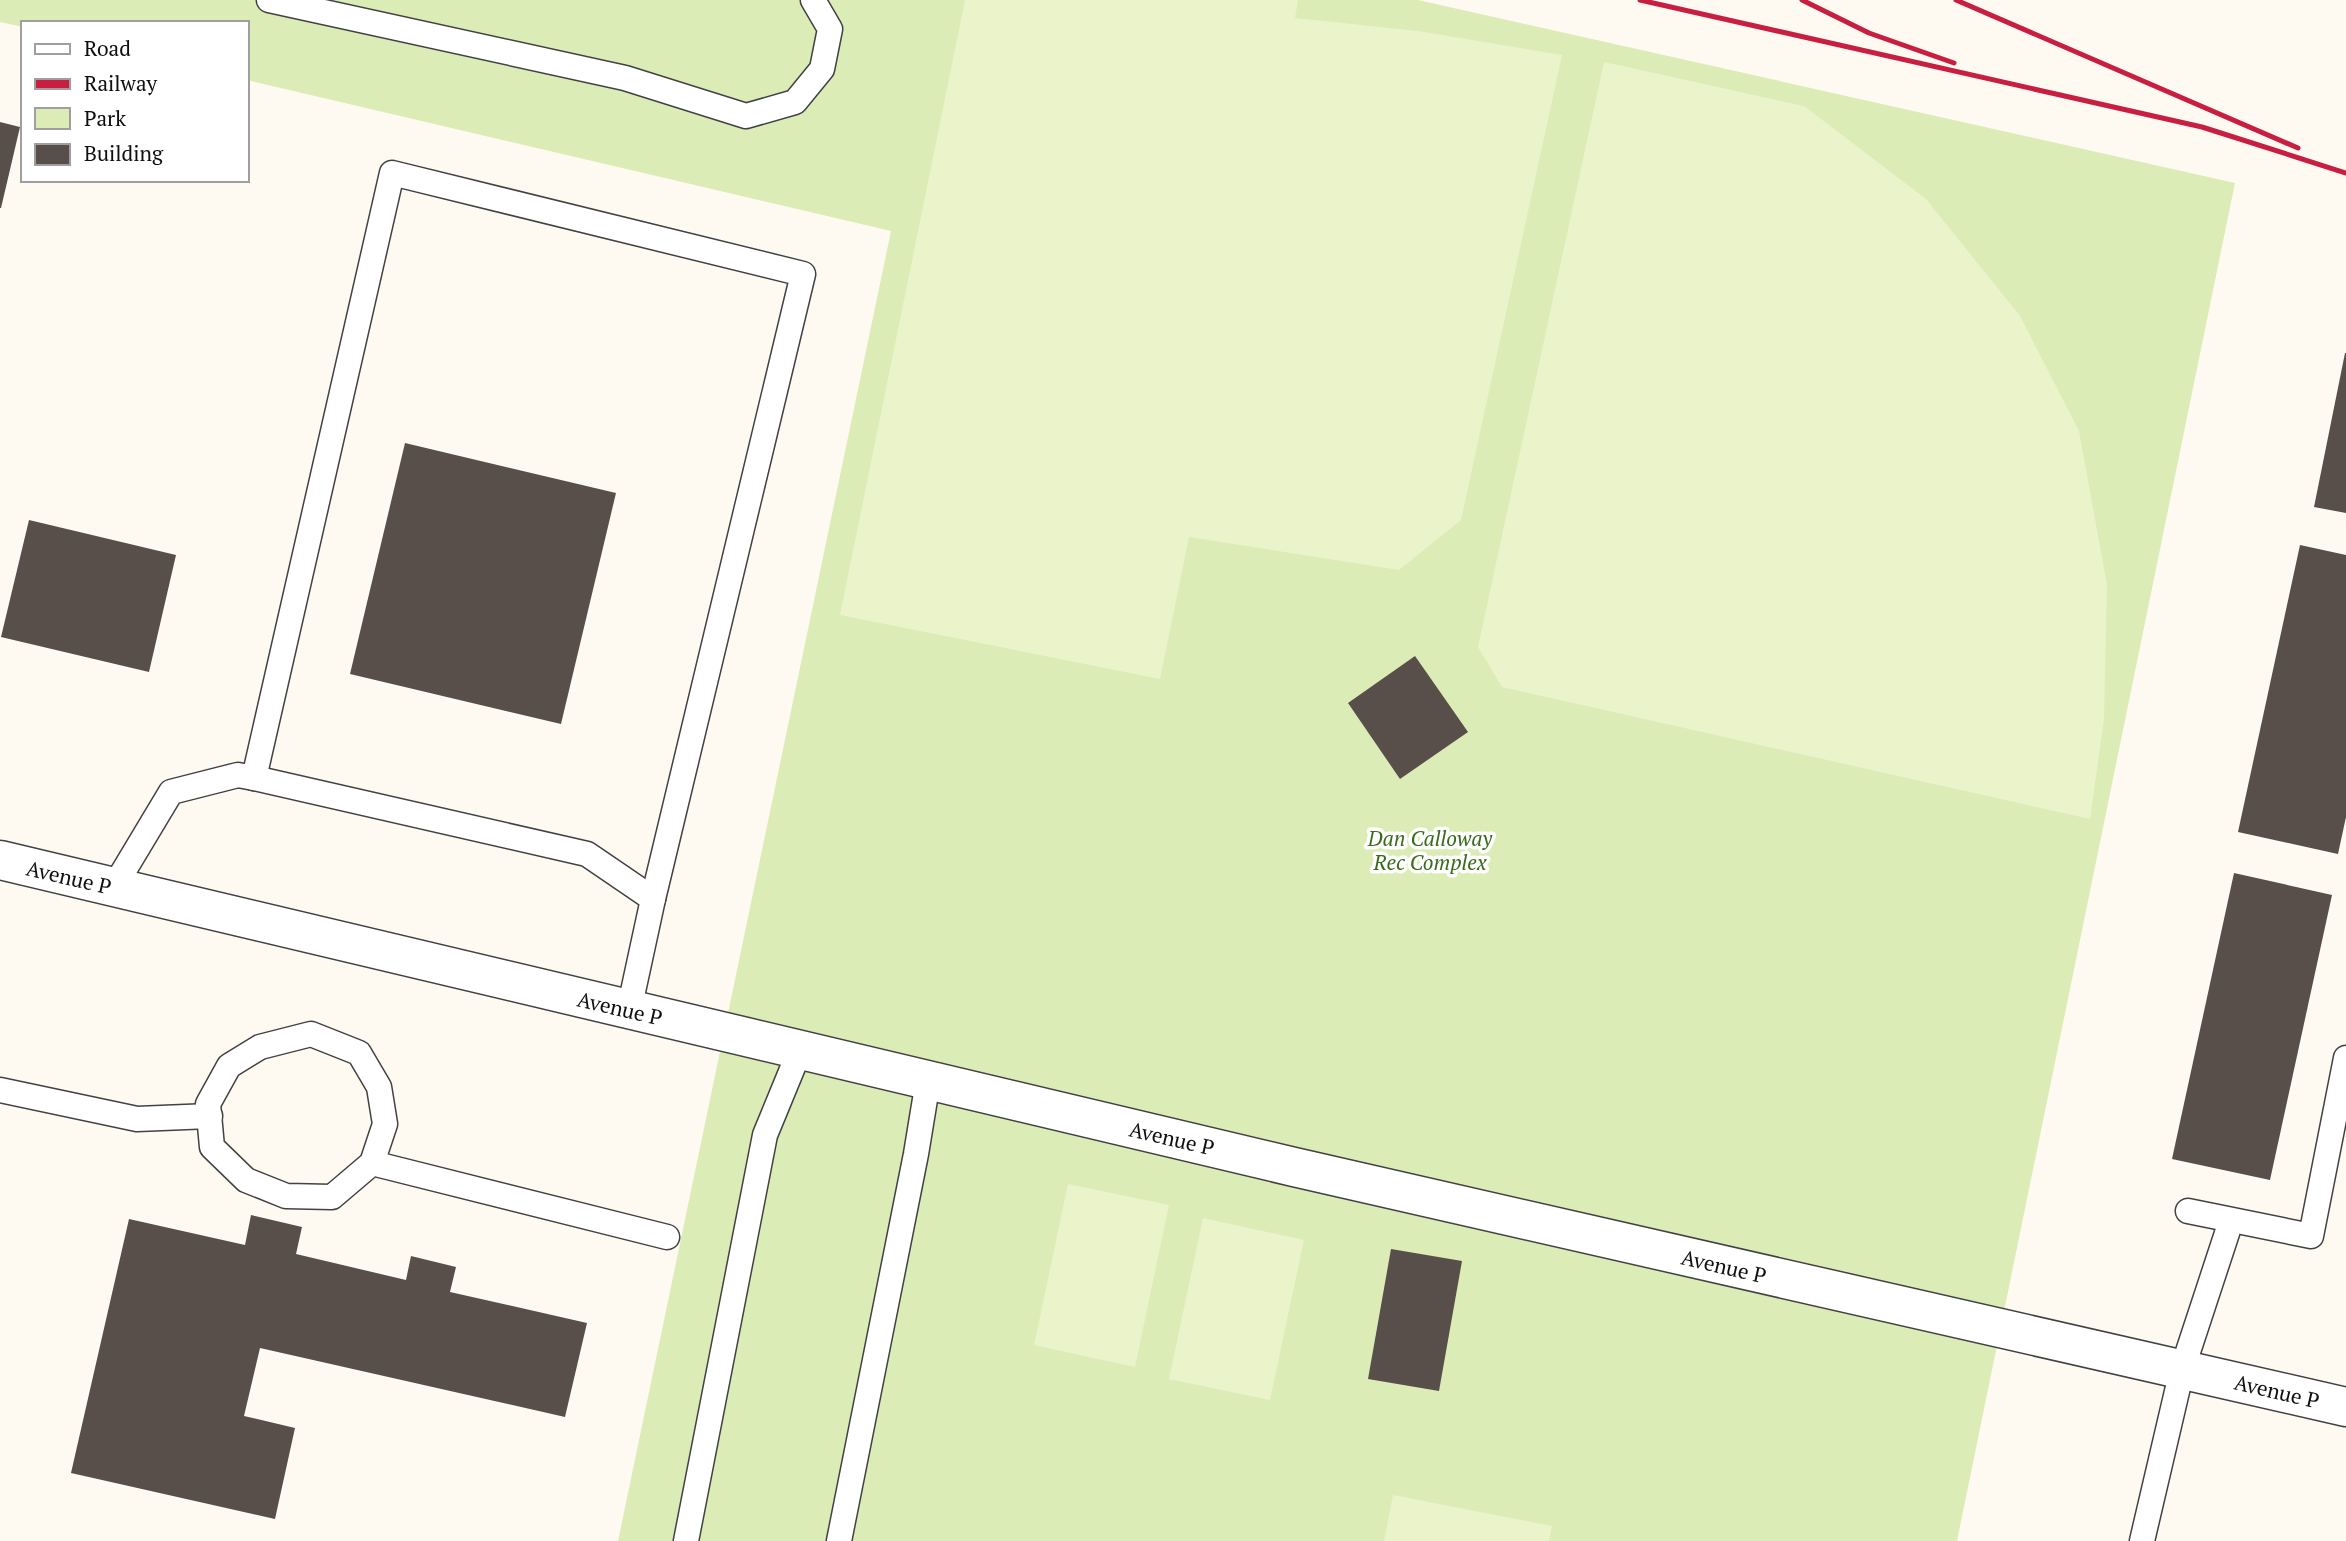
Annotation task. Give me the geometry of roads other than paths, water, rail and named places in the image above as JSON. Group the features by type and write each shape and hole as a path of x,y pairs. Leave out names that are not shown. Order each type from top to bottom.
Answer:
{"street":[{"name":"Avenue P","path":"0,860 1308,1170 2346,1407"}],"lane":[{"path":"269,0 625,78 746,116 795,102 822,69 830,29 813,0"},
{"path":"254,778 392,173 803,274 653,899 629,1010"},
{"path":"114,887 171,792 238,775 587,854 653,899"},
{"path":"311,1034 359,1053 379,1087 385,1124 372,1163 332,1197 286,1196 246,1180 212,1147 208,1104 229,1066 260,1046 311,1034"},
{"path":"686,1541 765,1135 800,1050"},
{"path":"2189,1211 2311,1236 2346,1058"},
{"path":"839,1541 928,1081"},
{"path":"0,1090 137,1119 210,1116"},
{"path":"372,1163 667,1237"},
{"path":"2142,1541 2182,1370 2231,1221"}],"railway":[{"path":"1640,0 2202,127 2346,173"},
{"path":"1802,0 1869,33 1954,63"},
{"path":"1956,0 2298,148"}],"park label":[{"name":"Dan Calloway Rec Complex","path":"1430,850"}]}
